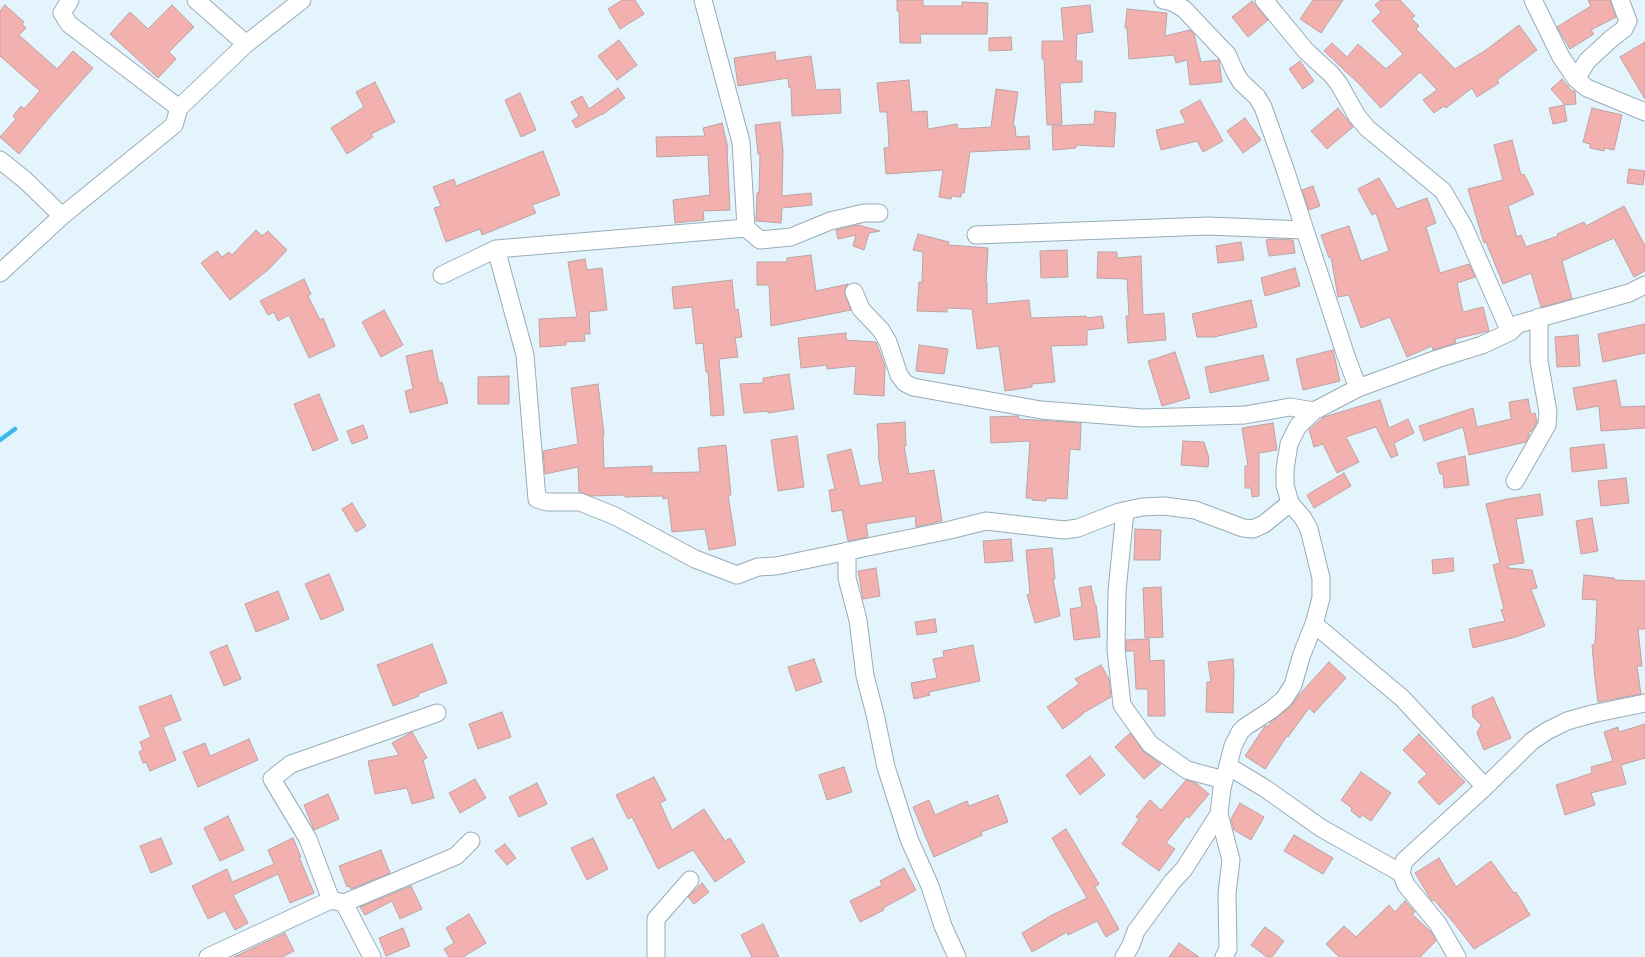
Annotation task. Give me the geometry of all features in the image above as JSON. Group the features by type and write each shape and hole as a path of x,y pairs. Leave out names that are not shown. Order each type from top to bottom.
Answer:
{"street":[{"path":"70,0 62,13 69,24 180,108"},
{"path":"196,0 246,44"},
{"path":"0,273 62,216 174,125 180,108 246,44 302,0"},
{"path":"704,0 742,142 746,228"},
{"path":"1163,0 1172,2 1184,9 1227,54 1241,82 1257,97 1263,107 1285,168 1304,230 1358,388"},
{"path":"1264,0 1306,51 1331,74 1339,84 1357,116 1366,128 1443,191 1464,227 1510,332"},
{"path":"1533,0 1561,57 1576,79 1587,88 1645,112"},
{"path":"1576,79 1587,61 1624,29 1628,21 1620,0"},
{"path":"0,160 25,180 62,216"},
{"path":"442,275 496,249 746,228 760,240 791,237 830,221 864,213 879,213"},
{"path":"976,236 1208,226 1304,230"},
{"path":"496,249 525,355 536,499 548,502 580,502 615,516 695,559 737,575 758,566 776,566 950,530 986,521 1064,530 1078,528 1125,511 1142,507 1164,506 1195,510 1243,528 1253,529 1264,524 1290,503"},
{"path":"1224,957 1228,949 1226,893 1231,860 1220,814 1226,773 1233,746 1240,732 1271,710 1284,698 1293,685 1302,654 1314,624 1321,598 1321,578 1309,529 1303,518 1290,503 1285,485 1284,469 1289,444 1298,426 1314,411 1358,388 1437,359 1482,345 1510,332 1518,324 1629,293 1645,284"},
{"path":"854,292 861,309 881,330 888,342 899,375 905,383 913,387 1041,410 1143,418 1245,415 1290,407 1314,411"},
{"path":"1515,481 1547,425 1548,412 1539,361 1539,317"},
{"path":"1125,511 1117,591 1116,642 1122,705 1150,744 1187,770 1226,773 1266,789 1321,828 1401,873"},
{"path":"847,551 847,578 858,620 865,676 886,767 909,839 930,886 943,926 957,957"},
{"path":"1314,624 1402,698 1485,787"},
{"path":"1454,955 1438,924 1406,885 1401,873 1404,861 1415,849 1485,787 1532,741 1547,731 1567,722 1592,714 1645,704"},
{"path":"372,957 337,902 308,839 272,779 291,764 437,714"},
{"path":"1124,957 1131,945 1136,931 1172,882 1184,869 1220,814"},
{"path":"208,957 337,902 456,856 471,841"},
{"path":"656,957 656,919 690,880"}],"building":[{"path":"622,0 635,0 644,14 620,29 608,9"},
{"path":"897,0 923,0 923,6 962,6 962,2 988,3 987,34 920,34 921,43 900,43 899,11 897,11"},
{"path":"1313,0 1343,0 1321,33 1300,19"},
{"path":"1381,0 1400,0 1415,16 1411,18 1419,26 1416,29 1455,69 1486,50 1519,25 1537,50 1497,80 1499,83 1477,97 1472,88 1446,108 1444,106 1434,113 1423,100 1437,90 1420,72 1381,108 1358,83 1324,51 1332,43 1347,57 1358,44 1386,69 1403,54 1372,21 1381,12 1375,5"},
{"path":"1588,0 1610,0 1616,17 1591,30 1594,34 1570,49 1557,27 1591,6"},
{"path":"1252,1 1268,20 1248,37 1232,17"},
{"path":"5,5 24,22 22,24 26,28 19,35 57,69 73,51 93,68 19,154 0,137 16,119 13,116 21,106 24,109 40,91 0,56 0,11"},
{"path":"172,5 194,27 169,52 176,59 158,78 110,34 130,12 148,29"},
{"path":"1090,5 1093,32 1077,34 1076,61 1082,61 1082,82 1060,83 1062,124 1047,125 1042,41 1064,41 1061,8"},
{"path":"1127,9 1167,13 1165,36 1190,30 1194,34 1201,62 1219,60 1222,82 1190,85 1187,60 1176,63 1174,55 1129,59 1127,28 1125,28"},
{"path":"1011,37 1012,50 989,51 989,38"},
{"path":"619,40 637,65 617,80 598,56"},
{"path":"1645,42 1645,99 1620,57"},
{"path":"775,52 776,61 811,56 816,90 840,89 841,113 792,116 791,87 789,88 788,78 738,86 734,58"},
{"path":"1300,61 1314,81 1303,89 1289,69"},
{"path":"1562,79 1572,91 1575,91 1576,104 1565,105 1551,89"},
{"path":"909,80 912,112 927,111 928,129 957,124 958,129 991,127 996,89 1018,92 1013,126 1015,126 1016,137 1029,136 1030,149 970,152 964,193 961,193 961,197 952,196 951,199 939,197 943,170 886,174 884,148 889,147 887,112 880,112 877,83"},
{"path":"375,82 395,122 371,134 373,137 347,154 331,128 364,107 356,92"},
{"path":"618,88 625,98 602,115 576,128 572,121 579,116 571,102 582,96 589,109"},
{"path":"520,93 536,130 521,137 505,100"},
{"path":"1200,100 1223,141 1203,152 1197,141 1161,150 1156,130 1186,123 1180,111"},
{"path":"1564,105 1567,121 1553,124 1549,108"},
{"path":"1338,108 1353,127 1327,149 1311,131"},
{"path":"1592,108 1622,115 1614,150 1605,148 1604,151 1590,148 1590,144 1583,142"},
{"path":"1095,111 1116,113 1114,147 1076,145 1076,148 1053,150 1052,126 1094,124"},
{"path":"1245,118 1261,140 1243,153 1227,131"},
{"path":"780,122 783,151 782,196 811,193 812,205 782,208 781,223 756,221 757,193 759,193 760,154 758,154 755,125"},
{"path":"722,123 728,148 730,210 703,211 704,220 675,223 673,200 710,195 708,155 657,157 656,137 705,136 703,128"},
{"path":"1512,140 1521,175 1524,174 1534,194 1508,206 1517,237 1521,235 1526,247 1558,236 1557,234 1584,222 1586,226 1624,206 1645,246 1645,271 1634,277 1614,238 1562,261 1572,299 1541,307 1531,273 1503,284 1486,242 1484,243 1468,189 1503,180 1494,145"},
{"path":"543,151 560,195 532,205 536,213 482,235 480,229 446,242 434,208 441,206 433,187 454,179 456,186"},
{"path":"1629,169 1645,171 1643,185 1627,183"},
{"path":"1379,178 1397,209 1427,198 1436,223 1426,227 1440,273 1469,264 1475,277 1457,283 1463,312 1483,307 1489,331 1455,339 1456,343 1433,350 1432,346 1407,357 1390,317 1361,328 1349,295 1338,297 1331,257 1329,258 1321,235 1349,226 1361,261 1389,251 1376,213 1372,215 1358,189"},
{"path":"1313,186 1320,206 1309,210 1302,190"},
{"path":"858,225 880,231 869,233 864,250 853,246 856,235 838,239 836,230"},
{"path":"256,230 262,236 268,231 287,250 268,270 230,300 201,263 217,251 222,257 229,252 232,255"},
{"path":"918,234 949,242 948,245 988,248 986,283 987,304 1029,300 1031,318 1086,316 1087,318 1102,316 1104,328 1087,330 1087,345 1051,346 1055,382 1032,384 1032,387 1005,391 999,346 977,349 972,309 947,308 947,312 917,311 919,282 922,282 923,252 913,250"},
{"path":"1266,240 1293,240 1295,253 1269,256"},
{"path":"1241,242 1244,260 1218,263 1216,246"},
{"path":"1067,250 1068,277 1041,278 1040,251"},
{"path":"1098,252 1117,252 1117,258 1141,256 1143,315 1164,313 1166,340 1128,343 1126,316 1129,316 1127,279 1097,278"},
{"path":"811,255 816,291 848,284 844,291 851,310 771,326 769,285 757,285 757,262 787,262 787,258"},
{"path":"585,259 587,270 602,268 607,310 589,312 590,334 584,334 585,341 566,342 566,345 540,347 539,319 577,317 568,262"},
{"path":"1295,268 1300,286 1265,296 1261,278"},
{"path":"304,279 311,294 308,296 320,320 323,318 335,346 309,358 289,315 278,321 274,312 268,315 260,301"},
{"path":"732,280 735,310 738,309 742,337 735,338 738,357 719,359 724,415 711,416 708,372 706,372 703,343 696,344 692,307 674,309 672,287"},
{"path":"1251,300 1257,327 1214,337 1197,337 1192,314"},
{"path":"384,310 403,345 381,357 362,322"},
{"path":"1645,324 1645,353 1603,362 1598,334"},
{"path":"846,333 846,340 876,342 885,366 884,396 854,394 856,366 827,369 827,365 801,368 798,338"},
{"path":"1578,335 1580,366 1557,367 1555,337"},
{"path":"919,345 948,349 944,374 916,371"},
{"path":"432,350 439,383 442,382 448,403 410,413 405,391 413,389 406,356"},
{"path":"1333,350 1340,381 1303,390 1296,359"},
{"path":"1175,352 1190,398 1162,406 1148,361"},
{"path":"1263,355 1269,380 1210,393 1205,367"},
{"path":"789,374 794,409 768,413 768,411 744,413 740,384 763,383 763,378"},
{"path":"509,376 509,404 478,404 478,377"},
{"path":"1616,380 1621,407 1645,406 1645,428 1601,431 1599,406 1577,410 1573,388"},
{"path":"598,384 604,435 604,468 652,466 652,473 700,472 698,448 726,445 731,495 728,495 736,545 709,550 705,529 672,532 668,498 663,499 663,496 591,496 579,492 578,467 545,474 543,451 578,444 571,388"},
{"path":"319,394 338,440 313,451 294,404"},
{"path":"1528,399 1531,414 1535,413 1537,422 1532,431 1529,432 1526,442 1469,455 1463,427 1424,441 1419,426 1473,408 1477,427 1511,419 1509,402"},
{"path":"1380,400 1389,428 1408,419 1414,433 1394,443 1398,455 1391,458 1376,427 1346,437 1359,462 1337,473 1323,444 1314,447 1309,430 1324,417"},
{"path":"1018,416 1019,419 1081,423 1080,450 1070,449 1067,499 1047,498 1046,501 1026,498 1030,441 991,443 990,417"},
{"path":"905,422 906,446 904,446 909,474 934,470 942,521 916,527 915,516 866,524 868,537 848,541 842,510 832,512 829,490 835,489 827,455 851,449 860,486 883,482 878,455 877,424"},
{"path":"1273,423 1277,450 1259,453 1259,496 1252,497 1251,488 1245,488 1245,466 1248,466 1242,428"},
{"path":"363,425 368,438 352,444 347,431"},
{"path":"797,436 804,487 778,491 771,440"},
{"path":"1183,441 1204,442 1209,458 1208,467 1181,465"},
{"path":"1604,444 1607,468 1572,472 1570,448"},
{"path":"1465,456 1469,485 1444,488 1443,474 1440,474 1437,463"},
{"path":"1344,473 1351,486 1314,508 1307,495"},
{"path":"1626,478 1629,503 1601,506 1598,481"},
{"path":"1540,494 1543,515 1516,519 1524,563 1508,565 1508,568 1532,570 1537,588 1531,589 1545,626 1516,637 1473,648 1469,629 1505,621 1501,610 1504,609 1493,565 1500,563 1486,504"},
{"path":"352,503 366,526 356,532 342,509"},
{"path":"1592,518 1598,551 1581,554 1576,521"},
{"path":"1135,529 1161,530 1160,560 1134,560"},
{"path":"1011,539 1013,561 985,563 983,541"},
{"path":"1052,548 1055,579 1053,579 1060,616 1035,623 1027,595 1030,594 1026,550"},
{"path":"1453,558 1454,571 1433,574 1432,560"},
{"path":"876,568 880,596 863,599 858,571"},
{"path":"329,574 344,610 321,620 305,584"},
{"path":"1584,575 1614,578 1614,580 1645,581 1645,629 1638,629 1642,666 1637,666 1641,694 1598,702 1592,645 1595,644 1597,600 1582,599"},
{"path":"1091,586 1096,605 1100,637 1074,640 1070,609 1082,607 1079,588"},
{"path":"1161,587 1163,637 1145,638 1143,588"},
{"path":"278,591 289,619 256,632 245,604"},
{"path":"935,619 937,632 917,635 915,622"},
{"path":"1149,639 1150,661 1164,660 1165,716 1148,716 1148,689 1136,689 1134,651 1126,651 1126,640"},
{"path":"432,644 447,683 418,694 419,696 393,706 377,665"},
{"path":"227,645 241,679 224,686 210,652"},
{"path":"973,645 980,681 929,692 930,695 914,699 911,683 937,678 933,659 944,657 943,651"},
{"path":"814,659 822,682 796,691 788,667"},
{"path":"1233,659 1233,713 1206,712 1207,682 1211,682 1208,662"},
{"path":"1329,662 1346,678 1314,713 1309,708 1288,737 1287,736 1265,769 1245,756 1265,726 1269,726 1271,722 1291,706"},
{"path":"1101,665 1109,679 1111,697 1083,713 1063,729 1047,707 1079,684 1075,679"},
{"path":"171,695 181,720 163,727 176,760 150,771 146,762 143,763 139,752 143,750 140,742 151,737 139,707"},
{"path":"1493,697 1511,738 1484,750 1477,733 1481,725 1473,717 1472,706"},
{"path":"502,712 511,737 478,749 469,724"},
{"path":"1645,724 1645,758 1621,765 1626,784 1591,793 1595,805 1565,815 1556,785 1592,773 1591,767 1613,761 1604,732 1618,727 1619,732"},
{"path":"412,732 427,758 423,760 434,798 412,804 407,788 375,794 368,761 399,755 392,743"},
{"path":"1129,734 1131,734 1144,752 1161,764 1144,779 1115,747"},
{"path":"1419,734 1465,782 1439,805 1418,782 1427,774 1403,750"},
{"path":"249,739 258,760 198,787 183,752 205,743 210,756"},
{"path":"1090,756 1105,775 1080,795 1066,775"},
{"path":"844,767 852,792 827,800 819,775"},
{"path":"1361,772 1391,793 1371,821 1362,815 1360,818 1351,811 1352,808 1341,800"},
{"path":"654,777 666,800 660,803 672,830 704,809 725,841 730,838 745,862 715,882 693,850 658,869 632,817 628,819 616,795"},
{"path":"475,779 486,798 460,813 449,793"},
{"path":"1186,780 1196,783 1209,794 1189,818 1187,816 1166,843 1175,849 1159,871 1122,844 1139,819 1136,817 1150,800 1161,810"},
{"path":"537,783 547,804 519,817 509,797"},
{"path":"328,794 339,819 314,830 304,805"},
{"path":"998,795 1008,822 981,832 982,835 934,857 913,807 929,800 935,815 967,801 969,806"},
{"path":"1240,803 1264,817 1251,840 1234,830 1231,819"},
{"path":"228,816 244,850 220,861 204,828"},
{"path":"1066,829 1099,884 1095,887 1119,929 1106,937 1097,921 1068,935 1067,932 1032,952 1022,933 1052,915 1087,898 1052,838"},
{"path":"1294,835 1333,858 1323,874 1284,851"},
{"path":"161,838 172,864 151,873 140,846"},
{"path":"293,838 314,893 290,903 278,874 233,895 248,923 235,930 225,911 208,919 192,886 227,869 232,882 274,864 268,850"},
{"path":"593,838 608,869 587,880 571,848"},
{"path":"505,844 516,858 507,865 495,851"},
{"path":"381,850 390,873 351,889 349,886 347,887 339,866"},
{"path":"1439,858 1456,887 1491,861 1514,893 1516,892 1530,915 1474,949 1434,900 1432,901 1415,873"},
{"path":"904,868 916,890 883,908 884,910 860,922 850,901 882,885 880,881"},
{"path":"702,883 709,892 694,904 688,897"},
{"path":"411,886 422,909 400,919 392,901 365,915 360,907"},
{"path":"1405,901 1415,912 1412,914 1431,932 1436,941 1420,957 1339,957 1326,944 1344,926 1356,937 1389,905 1395,912"},
{"path":"469,914 486,943 463,957 449,957 444,949 454,943 446,928"},
{"path":"763,924 779,957 752,957 741,935"},
{"path":"1265,927 1284,941 1272,957 1267,957 1251,945"},
{"path":"403,928 410,946 386,956 379,938"},
{"path":"285,933 294,951 282,957 234,957"},
{"path":"1179,943 1199,957 1169,957"}],"waterway":[{"path":"0,440 15,429"}]}
